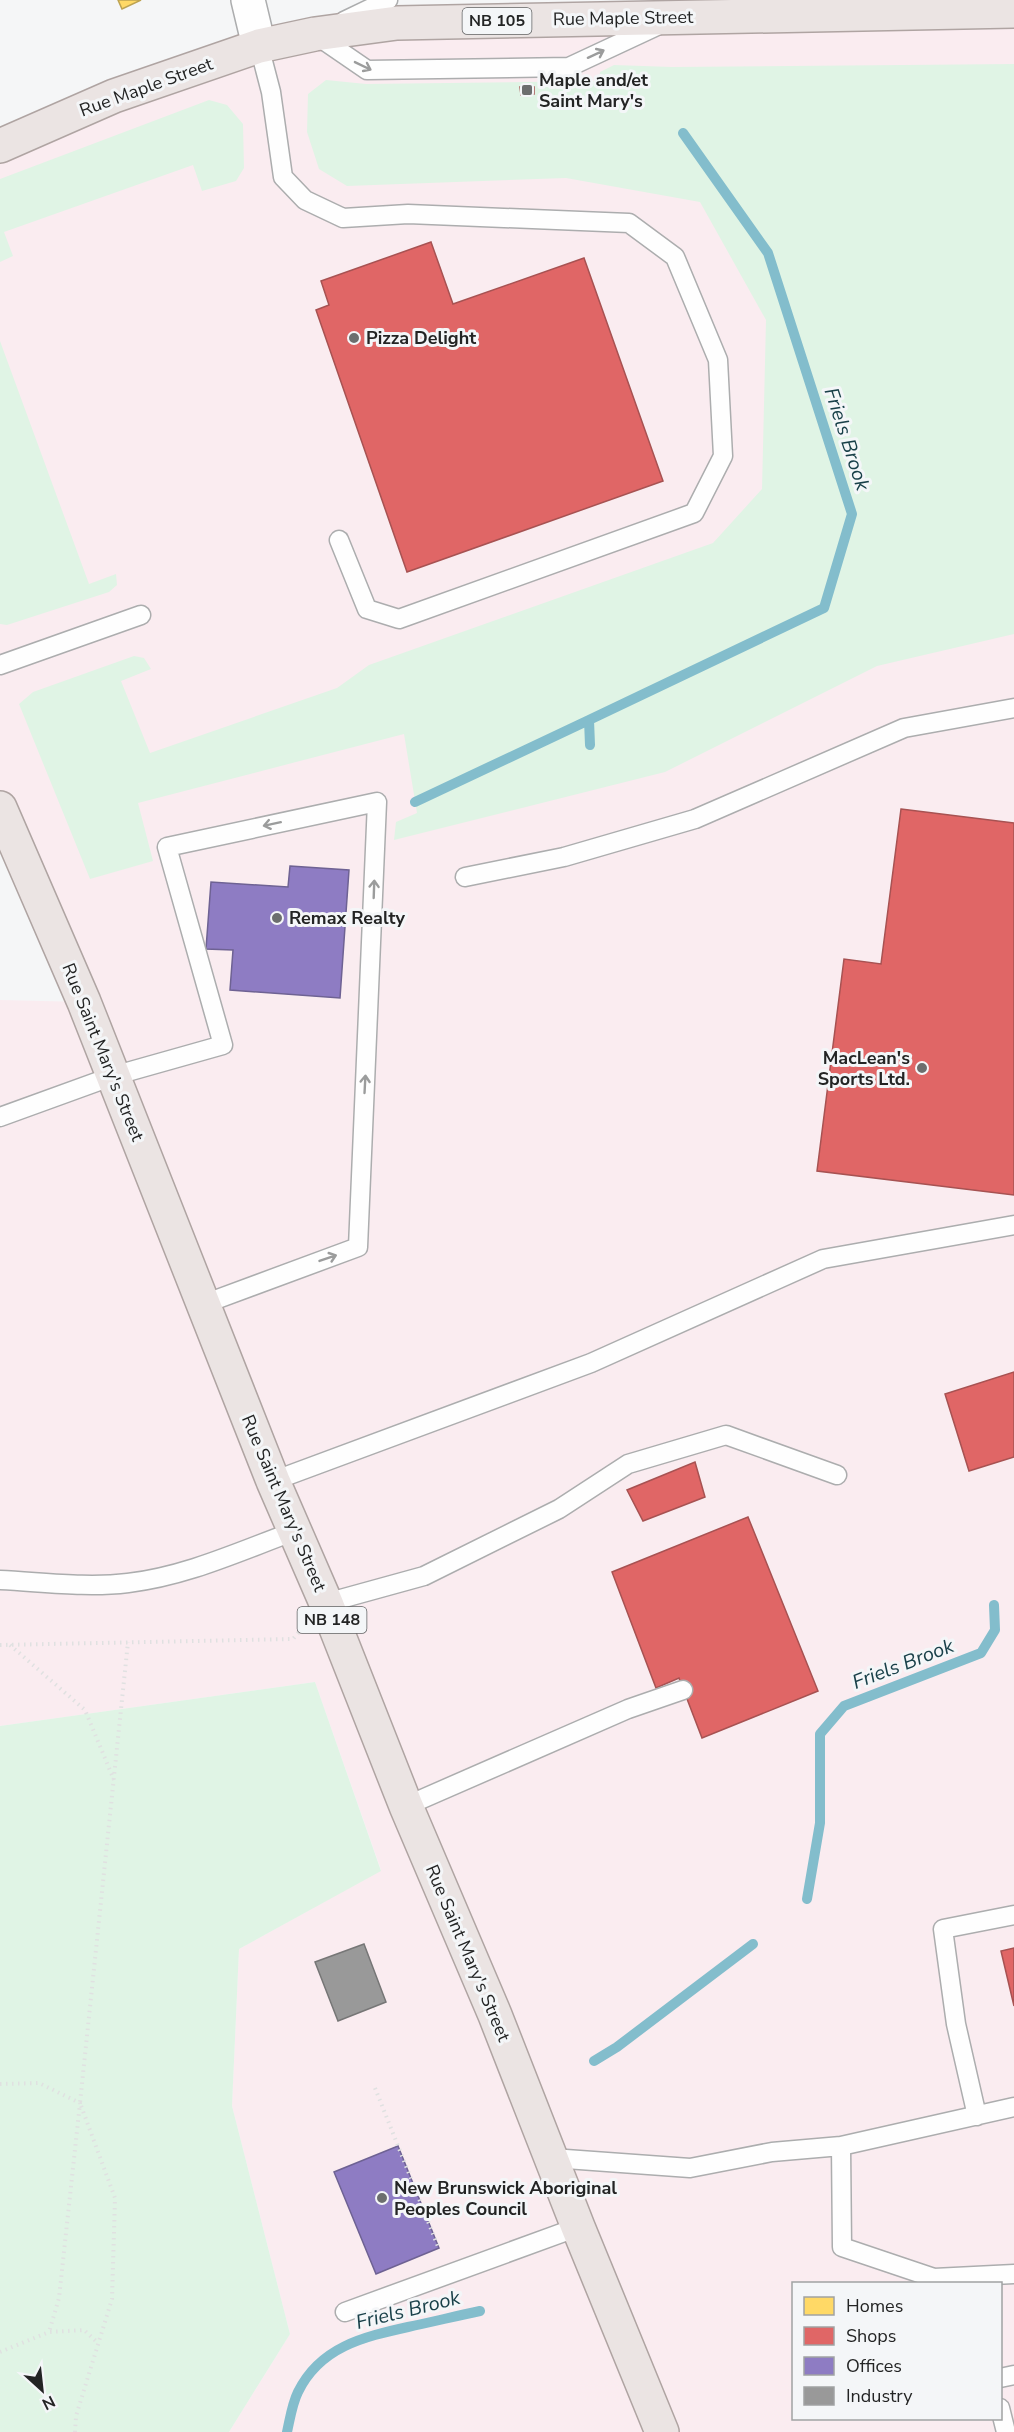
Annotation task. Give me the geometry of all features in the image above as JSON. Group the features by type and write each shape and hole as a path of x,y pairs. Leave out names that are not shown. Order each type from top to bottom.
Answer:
{"main road":[{"name":"Rue Maple Street","path":"0,146 114,96 260,46 315,34 397,23 662,9 1014,10"},
{"name":"Rue Saint Mary's Street","path":"0,808 84,1002 273,1482 326,1603 406,1806 495,2015 662,2432"}],"street":[{"path":"248,0 260,46"}],"lane":[{"path":"315,34 388,0"},
{"path":"315,34 368,70 569,67 662,9"},
{"path":"260,46 271,92 284,177 305,200 343,218 408,214 629,223 675,257 718,360 723,456 694,513 399,619 367,609 339,540"},
{"path":"0,665 141,615"},
{"path":"465,877 564,857 694,819 904,728 1014,708"},
{"path":"0,1117 113,1077 223,1045 167,847 377,802 358,1247 204,1304"},
{"path":"273,1482 591,1363 822,1259 1014,1225"},
{"path":"326,1603 424,1576 559,1509 628,1464 726,1435 837,1475"},
{"path":"0,1580 97,1585 152,1579 188,1571 295,1531"},
{"path":"406,1806 627,1709 683,1690"},
{"path":"977,2116 956,2024 943,1929 1014,1914"},
{"path":"552,2158 690,2168 772,2152 841,2146 1014,2107"},
{"path":"841,2146 842,2247 934,2278 1014,2274"},
{"path":"345,2312 578,2227"},
{"path":"1002,2416 1006,2432"}],"path":[{"path":"0,1645 293,1638 326,1603"},
{"path":"49,2332 59,2298 128,1642"},
{"path":"10,1645 85,1710 114,1781"},
{"path":"0,2084 39,2083 80,2103 115,2198 112,2299 76,2416 75,2432"},
{"path":"375,2088 449,2273"},
{"path":"0,2352 49,2332 84,2330 98,2343"}],"shaded area":[{"path":"1014,11 1014,2432 229,2432 290,2334 232,2106 239,1949 381,1870 315,1682 0,1726 0,1000 84,1002 0,808 0,146 259,46"}],"green space":[{"path":"1014,64 1014,634 877,666 665,772 394,840 396,822 417,813 404,734 138,803 153,861 90,879 19,704 33,692 134,656 144,658 151,669 121,681 150,753 337,688 369,665 713,543 762,489 766,320 700,202 566,178 347,186 319,169 307,132 308,94 326,80 366,84 599,81 600,72 614,65 672,67"},
{"path":"209,100 227,105 243,124 244,168 236,181 202,191 193,165 4,232 13,256 0,262 0,179"},
{"path":"0,341 89,584 116,574 117,585 109,592 7,625 0,624"},
{"path":"315,1682 381,1871 239,1949 232,2106 290,2334 229,2432 0,2432 0,1726"}],"building: Homes":[{"path":"118,0 141,0 122,9"}],"building: Shops":[{"path":"520,87 534,87 534,94 521,95"},
{"path":"431,242 453,304 584,258 663,481 407,572 316,310 329,305 321,281"},
{"name":"MacLean's Sports Ltd.","path":"901,809 1014,823 1014,1195 817,1171 844,959 881,964"},
{"path":"1014,1372 1014,1457 969,1471 945,1394"},
{"path":"695,1462 705,1497 643,1521 627,1490"},
{"path":"748,1517 818,1691 702,1738 679,1678 656,1688 612,1572"},
{"path":"1014,1948 1014,2006 1001,1951"}],"building: Offices":[{"name":"Remax Realty","path":"290,866 349,870 340,998 230,990 233,950 206,949 211,882 288,887"},
{"name":"New Brunswick Aboriginal Peoples Council","path":"398,2146 439,2248 376,2274 334,2172"}],"building: Industry":[{"path":"364,1944 386,2002 338,2021 315,1962"}],"waterway":[{"name":"Friels Brook","path":"590,745 589,720 824,608 852,514 768,253 683,133"},
{"path":"415,802 589,720"},
{"name":"Friels Brook","path":"807,1899 820,1823 820,1734 844,1706 981,1653 995,1630 994,1605"},
{"name":"Friels Brook","path":"594,2061 617,2047 753,1944"},
{"name":"Friels Brook","path":"287,2432 298,2392 318,2364 331,2354 344,2346 375,2335 480,2311"}],"place":[{"name":"Maple and/et Saint Mary's","path":"527,90"},
{"name":"Pizza Delight","path":"354,338"},
{"name":"Remax Realty","path":"277,918"},
{"name":"MacLean's Sports Ltd.","path":"922,1068"},
{"name":"New Brunswick Aboriginal Peoples Council","path":"382,2198"}]}
